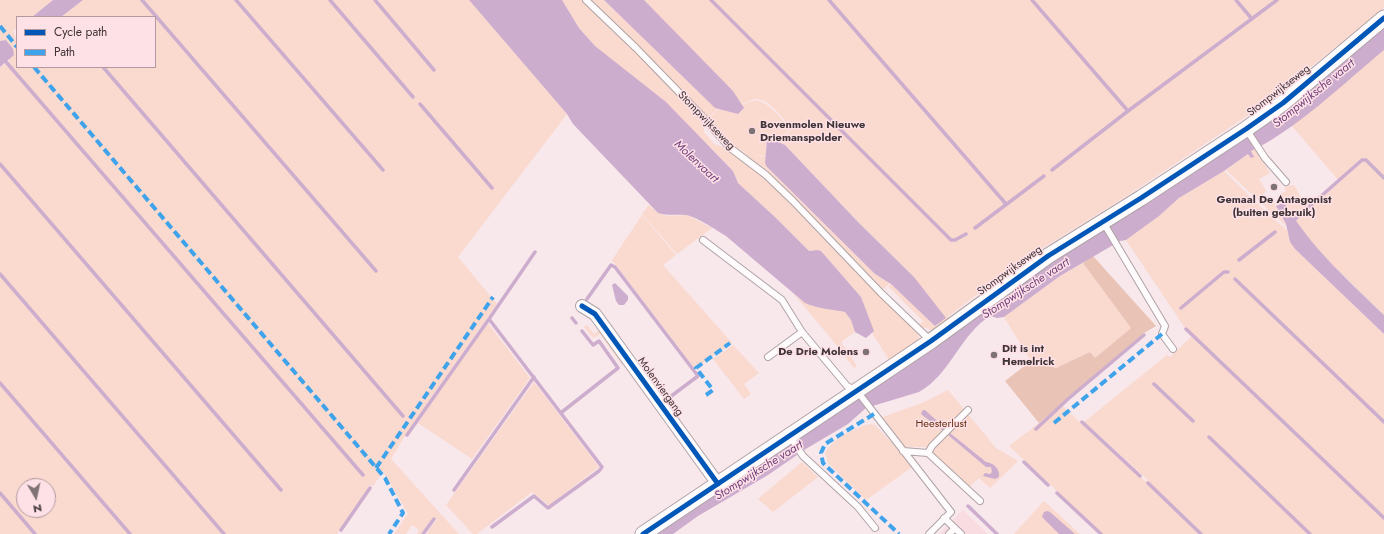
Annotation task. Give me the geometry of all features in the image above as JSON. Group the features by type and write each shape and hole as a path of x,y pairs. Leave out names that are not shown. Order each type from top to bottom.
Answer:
{"street":[{"name":"Stompwijkseweg","path":"643,534 858,392 1048,256 1104,223 1247,130 1283,103 1384,18"},
{"name":"Molenviergang","path":"582,306 595,314 718,484"}],"lane":[{"name":"Stompwijkseweg","path":"586,0 636,48 704,118 728,147 766,175 788,196 881,293 931,341"},
{"path":"1247,130 1259,149 1286,182"},
{"path":"1104,223 1165,326 1162,334 1173,349"},
{"path":"704,240 782,300 802,332 847,386 858,392 952,512 929,534"},
{"path":"768,357 802,332"},
{"path":"928,453 932,446 968,410"},
{"path":"790,437 803,456 858,507 875,528"},
{"path":"903,451 928,453 980,501"},
{"path":"944,518 960,534"},
{"path":"949,534 955,528"}],"shaded area":[{"path":"1093,256 1156,326 1144,333 1039,423 1005,381 1031,361 1056,368 1090,352 1095,358 1131,328 1083,263"},
{"path":"963,510 988,534 939,534"}],"green space":[{"path":"0,0 53,0 33,16 16,16 16,28 13,30 16,39 16,68 156,68 156,16 62,16 83,0 469,0 567,114 458,257 497,304 406,434 391,459 459,534 426,534 437,519 434,517 421,534 417,534 419,530 412,525 406,534 394,534 408,514 383,471 373,486 370,485 337,534 0,534 0,67 9,61 6,40 0,41"},
{"path":"562,0 583,0 637,52 701,119 704,124 704,132 714,144 728,149 760,174 792,204 916,331 921,341 890,361 872,333 861,297 821,251 809,251 738,183 733,171 713,150 595,46 579,28"},
{"path":"591,0 604,0 715,108 718,109 707,119"},
{"path":"644,0 1384,0 1384,8 1265,104 1125,197 1025,259 947,317 952,319 936,331 918,326 923,321 889,287 883,292 891,284 903,295 914,277 859,223 785,145 780,143 791,129 780,115 771,105 761,100 755,99 741,104"},
{"path":"1384,50 1384,315 1314,247 1295,221 1340,182 1291,125"},
{"path":"756,100 771,108 790,129 779,142 769,138 767,140 766,156 751,155 766,157 767,167 875,274 890,283 882,290 829,234 793,199 735,148 749,155 736,147 708,119 719,109 738,114 744,108 741,105"},
{"path":"1255,149 1270,173 1259,179 1266,191 1260,198 1262,202 1272,199 1287,227 1226,170 1248,154 1254,157 1251,151"},
{"path":"1224,171 1269,215 1287,230 1290,242 1295,249 1384,334 1384,534 1103,534 1009,446 1039,423 1060,404 1146,482 1148,480 1084,422 1167,355 1170,357 1192,336 1351,488 1185,328 1126,240 1159,216 1179,198"},
{"path":"1294,185 1307,208 1294,219 1280,194 1286,191 1284,188"},
{"path":"649,205 658,213 667,216 687,215 712,228 677,254 642,214"},
{"path":"642,215 676,255 663,265 732,343 695,369 612,260"},
{"path":"1083,263 1131,328 1095,358 1090,352 1056,368 1031,361 1004,317 1060,276"},
{"path":"793,293 812,305 845,312 851,320 855,332 841,342 857,366 854,368"},
{"path":"487,322 530,378 472,459 418,423"},
{"path":"587,325 594,334 601,329 626,362 622,365 600,334 593,338 584,327"},
{"path":"733,345 759,373 744,384 751,394 744,399 713,359"},
{"path":"534,382 599,467 549,505 532,492 477,534 473,534 446,505"},
{"name":"Heesterlust","path":"948,390 996,448 1018,461 990,488 979,478 969,487 925,447 903,447 880,418 922,403"},
{"path":"869,424 875,425 908,460 912,467 866,500 828,463 825,453 838,439 851,431"},
{"path":"802,462 818,477 773,512 758,499"},
{"path":"1044,501 1080,534 1014,534"}],"water":[{"path":"53,0 83,0 62,16 33,16"},
{"name":"Molenvaart","path":"469,0 562,0 579,28 595,46 666,102 733,171 738,183 809,251 821,251 861,297 874,331 866,338 855,332 851,320 845,312 820,308 805,303 726,236 701,221 686,215 669,215 658,213 573,124 567,114"},
{"path":"604,0 644,0 733,91 744,108 738,114 715,108"},
{"name":"Stompwijksche vaart","path":"1384,25 1384,50 1303,118 1268,142 1251,151 1254,157 1251,158 1248,154 1224,171 1179,198 1159,216 1126,240 1120,241 1060,276 1004,317 997,318 990,316 971,334 939,376 930,385 919,392 866,408 848,424 804,450 801,446 795,450 797,455 768,475 698,516 673,534 653,534"},
{"path":"6,40 13,49 14,55 0,67 0,41"},
{"path":"769,138 785,145 859,223 914,277 946,318 935,326 891,284 875,274 767,167 765,163 767,140"},
{"path":"1284,202 1294,219 1317,248 1384,315 1384,334 1295,249 1290,242 1286,224 1276,206"},
{"path":"615,283 628,296 628,300 624,305 619,305 616,301 612,285"},
{"path":"925,410 945,428 942,430 922,415 921,413"},
{"path":"950,433 986,462 994,465 999,471 999,477 995,479 983,476 985,473 990,474 992,472 991,467 986,467 948,435"},
{"path":"1047,511 1075,534 1059,534 1042,517 1044,512"}],"waterway":[{"path":"142,0 156,16"},
{"path":"236,0 383,170"},
{"path":"330,0 413,97"},
{"path":"375,0 434,70"},
{"path":"711,0 951,240 955,240 966,234"},
{"path":"829,0 1006,204"},
{"path":"1032,0 1128,111"},
{"path":"1236,0 1252,19"},
{"path":"1052,170 1128,111 1277,0"},
{"path":"156,16 376,271"},
{"path":"0,55 363,475"},
{"path":"104,68 403,416"},
{"path":"420,104 492,188"},
{"path":"1294,220 1362,160 1366,160 1384,178"},
{"path":"0,164 281,490"},
{"path":"975,228 1044,176"},
{"path":"1239,260 1275,232"},
{"path":"492,527 534,496 548,508 599,471 602,467 489,319 535,252"},
{"path":"587,299 611,265 615,267 698,376 668,400"},
{"path":"1181,308 1224,272 1228,272"},
{"path":"0,274 224,534"},
{"path":"1235,279 1384,422"},
{"path":"572,318 576,323"},
{"path":"407,435 489,319"},
{"path":"1186,329 1384,518"},
{"path":"562,412 618,368 599,341 593,345 582,331"},
{"path":"1036,429 1068,399 1144,335"},
{"path":"454,490 534,377"},
{"path":"0,383 130,534"},
{"path":"1154,384 1193,421"},
{"path":"1082,422 1140,476"},
{"path":"1209,437 1310,534"},
{"path":"1024,462 1048,485"},
{"path":"1148,483 1201,534"},
{"path":"341,530 370,488"},
{"path":"0,493 35,534"},
{"path":"1057,493 1101,534"},
{"path":"968,506 997,534"},
{"path":"423,534 434,519"}],"marked path":[{"path":"0,26 16,46"},
{"path":"35,68 385,478 403,513 389,534"},
{"path":"376,468 493,297"},
{"path":"1054,423 1162,334"},
{"path":"706,395 713,390 696,368 730,343"},
{"path":"874,414 825,444 821,453 823,463 899,534"}],"cycle path":[{"path":"643,534 931,341 1048,256 1141,198 1246,129 1283,103 1384,18"},
{"path":"582,306 595,314 718,484"}],"place":[{"name":"Bovenmolen Nieuwe Driemanspolder","path":"752,131"},
{"name":"Gemaal De Antagonist (buiten gebruik)","path":"1274,187"},
{"name":"De Drie Molens","path":"866,352"},
{"name":"Dit is int Hemelrick","path":"994,355"}]}
